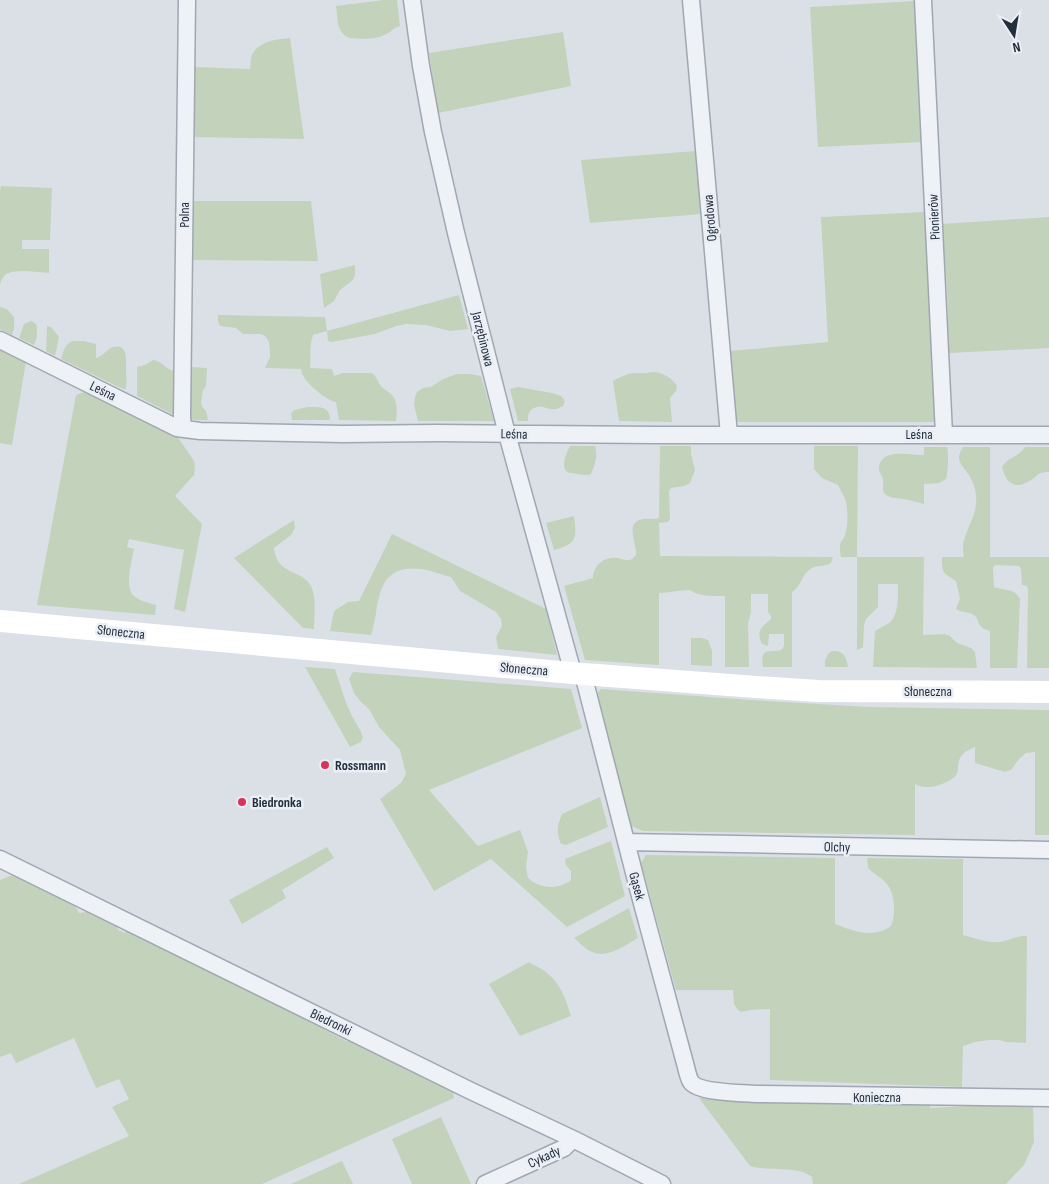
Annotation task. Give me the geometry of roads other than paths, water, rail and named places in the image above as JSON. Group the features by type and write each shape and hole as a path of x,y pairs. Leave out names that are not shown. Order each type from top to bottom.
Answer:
{"main road":[{"name":"Słoneczna","path":"0,621 346,654 810,691 1049,692"}],"street":[{"name":"Polna","path":"183,429 187,0"},
{"name":"Jarzębinowa","path":"412,0 433,132 456,232 507,434 578,674"},
{"name":"Ogrodowa","path":"691,0 729,435"},
{"name":"Pionierów","path":"923,0 944,434"},
{"name":"Leśna","path":"0,340 177,428 200,431 507,434 1049,435"},
{"name":"Gąsek","path":"578,674 626,842 686,1066 692,1082 696,1086 705,1089"},
{"name":"Olchy","path":"626,842 1049,850"},
{"name":"Biedronki","path":"0,859 662,1184"},
{"name":"Konieczna","path":"705,1089 718,1092 823,1096 1049,1098"},
{"name":"Cykady","path":"485,1184 564,1148 573,1139"}],"place":[{"name":"Rossmann","path":"325,765"},
{"name":"Biedronka","path":"242,802"}]}
